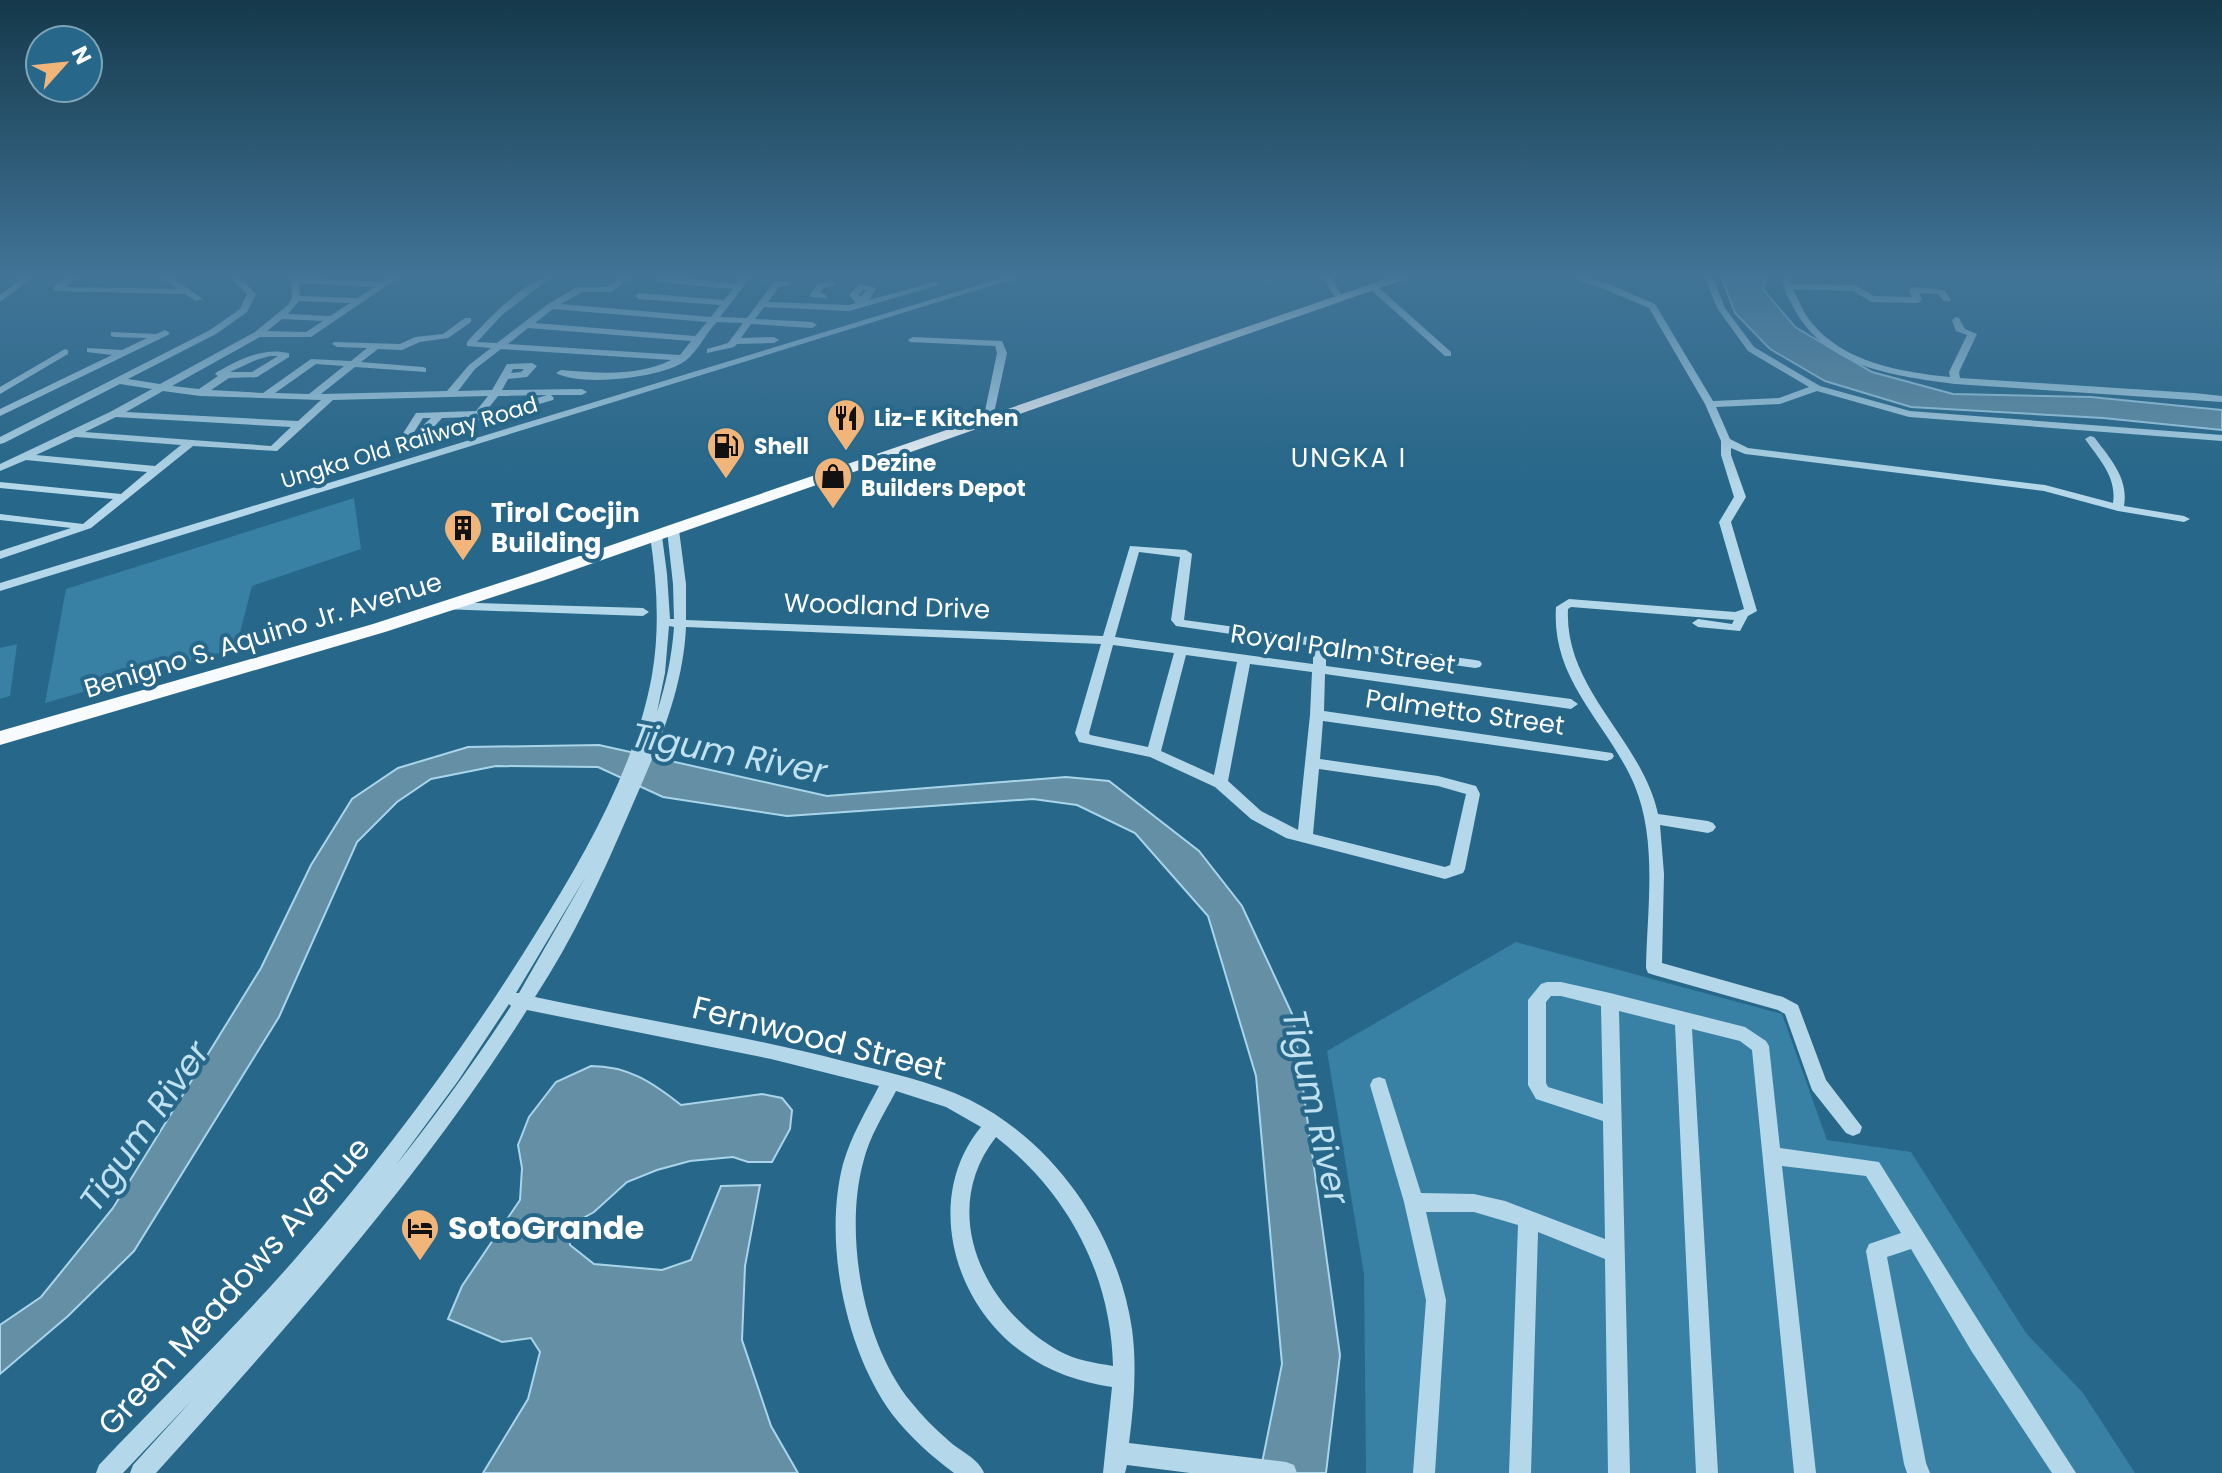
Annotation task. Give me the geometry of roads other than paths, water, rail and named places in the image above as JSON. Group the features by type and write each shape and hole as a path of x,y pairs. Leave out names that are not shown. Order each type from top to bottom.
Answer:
{"main road":[{"name":"Benigno S. Aquino Jr. Avenue","path":"0,725 656,536 1190,347"},
{"name":"Benigno S. Aquino Jr. Avenue","path":"0,738 445,606 990,411 1024,404"}],"street":[{"path":"1,413 136,347"},
{"path":"0,441 186,347"},
{"path":"0,468 114,414 235,347"},
{"path":"311,397 375,347"},
{"path":"450,394 472,367 498,347"},
{"path":"511,347 683,358"},
{"path":"582,351 561,373 621,378 683,358 691,347"},
{"path":"710,351 726,347"},
{"name":"Ungka Old Railway Road","path":"0,587 787,347"},
{"path":"990,411 1002,353 1000,347"},
{"path":"1441,347 1448,354"},
{"path":"1676,347 1710,404 1726,441 1726,455 1740,497 1725,522 1752,606 1736,628 1698,623"},
{"path":"1749,347 1817,388 1909,414 2222,438"},
{"path":"1835,347 1905,374 1955,381 2222,399"},
{"path":"1955,381 1954,372 1966,347"},
{"path":"90,350 122,353"},
{"path":"0,391 65,352"},
{"path":"200,393 227,375 254,375 286,355 277,352 264,355 220,374 227,375"},
{"path":"265,396 314,361 423,370"},
{"path":"72,367 91,369"},
{"path":"0,376 23,377"},
{"path":"464,432 507,376"},
{"path":"121,381 159,389 265,396 582,392"},
{"path":"1710,404 1780,401 1817,388"},
{"path":"522,406 565,393"},
{"path":"515,417 528,394"},
{"path":"74,434 188,445 273,449 331,396"},
{"path":"114,414 299,424"},
{"path":"439,415 479,414"},
{"path":"2090,439 2110,466 2122,490 2118,508"},
{"path":"1726,441 1745,451 1760,454 2045,488 2118,508 2184,519"},
{"path":"2,553 87,526 188,445"},
{"path":"23,457 158,470"},
{"path":"0,485 122,497"},
{"path":"0,517 87,526"},
{"name":"Green Meadows Avenue","path":"141,1473 393,1186 514,1000 593,862 626,793 674,674 680,624 679,569 673,530"},
{"name":"Green Meadows Avenue","path":"647,739 663,623 662,571 656,536"},
{"path":"1313,763 1438,781 1471,790 1457,869 1445,873 1291,834 1273,826 1220,783 1153,753 1084,739 1082,733 1134,548 1186,554 1178,622 1475,664"},
{"path":"1742,616 1575,603 1562,607 1560,627 1572,665 1592,707 1640,783 1654,819 1654,968 1783,1004 1792,1010 1818,1084 1853,1127"},
{"path":"445,606 643,612"},
{"name":"Woodland Drive","path":"663,623 1109,640"},
{"name":"Royal Palm Street","path":"1109,640 1571,704"},
{"path":"1305,836 1317,715 1320,643"},
{"path":"1153,753 1181,651"},
{"path":"1220,783 1244,659"},
{"name":"Palmetto Street","path":"1317,715 1607,756"},
{"path":"1654,819 1708,827"},
{"path":"1612,1115 1542,1093 1537,1085 1537,1000 1547,989 1561,989 1610,1000 1745,1035 1760,1046 1805,1473"},
{"name":"Green Meadows Avenue","path":"107,1473 301,1267 368,1187 514,1000"},
{"name":"Fernwood Street","path":"514,1000 816,1062 943,1097 994,1125 1030,1153 1054,1178 1099,1255 1118,1310 1123,1378 1116,1463"},
{"path":"1610,1000 1619,1473"},
{"path":"1683,1019 1707,1473"},
{"path":"891,1082 857,1148 848,1187 845,1227 858,1324 870,1356 900,1407 944,1454 973,1473"},
{"path":"1379,1085 1414,1202 1436,1300 1424,1473"},
{"path":"994,1125 971,1155 962,1185 960,1219 964,1253 977,1283 1021,1338 1050,1358 1076,1369 1123,1378"},
{"path":"1771,1156 1872,1168 1980,1344 2065,1473"},
{"path":"1414,1202 1474,1203 1614,1253"},
{"path":"1520,1473 1528,1220"},
{"path":"1915,1238 1876,1251 1919,1473"},
{"path":"1116,1463 1286,1473"}],"place":[{"name":"Liz-E Kitchen","path":"846,452"},
{"name":"Shell","path":"726,480"},
{"name":"Dezine Builders Depot","path":"833,510"},
{"name":"Tirol Cocjin Building","path":"463,562"},
{"name":"SotoGrande","path":"420,1262"}],"district":[{"name":"UNGKA I","path":"1349,458"}],"water label":[{"name":"Tigum River","path":"729,753"},
{"name":"Tigum River","path":"1316,1107"},
{"name":"Tigum River","path":"144,1126"}]}
